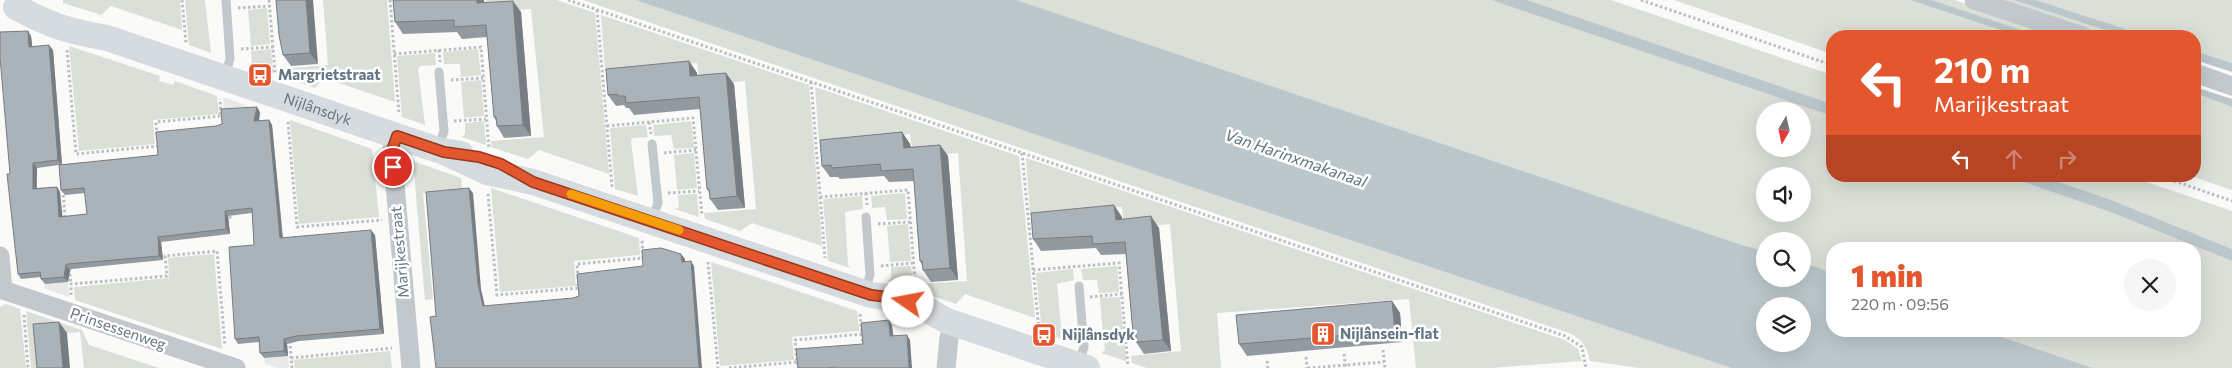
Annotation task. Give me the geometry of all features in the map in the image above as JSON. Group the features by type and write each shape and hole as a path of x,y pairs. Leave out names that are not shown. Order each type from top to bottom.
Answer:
{"street":[{"path":"1974,0 2065,30"},
{"name":"Nijlânsdyk","path":"9,3 63,17 107,38 223,85 398,128 441,151 479,157 501,164 533,182 647,228 865,299 897,298 920,306 950,322 1083,367"},
{"path":"2201,75 2232,86"},
{"name":"Marijkestraat","path":"398,128 392,150 411,368"},
{"path":"0,256 2,289"},
{"name":"Prinsessenweg","path":"2,289 228,366"},
{"path":"946,368 950,322"}],"lane":[{"path":"223,85 230,59 226,5"},
{"path":"439,76 444,131 441,151"},
{"path":"647,228 658,203 652,144"},
{"path":"865,299 870,275 866,221"},
{"path":"1079,286 1084,347 1083,367"}],"path":[{"path":"182,0 186,48"},
{"path":"269,0 274,78"},
{"path":"390,0 398,128"},
{"path":"568,0 1565,336 1582,347 1586,368"},
{"path":"1641,0 1826,63"},
{"path":"226,5 270,6"},
{"path":"597,10 613,192"},
{"path":"66,45 76,154 158,146"},
{"path":"394,54 480,46 489,149"},
{"path":"230,50 273,47"},
{"path":"439,76 483,78"},
{"path":"811,82 826,264"},
{"path":"222,126 223,85"},
{"path":"289,115 296,227 398,218"},
{"path":"158,155 156,122 222,116"},
{"path":"607,126 693,118 700,222"},
{"path":"443,122 486,119"},
{"path":"653,154 696,150"},
{"path":"1022,153 1039,336"},
{"path":"2177,182 2232,201"},
{"path":"62,184 65,220 75,219"},
{"path":"820,197 908,190 915,290"},
{"path":"657,194 699,191"},
{"path":"488,193 497,295 578,288"},
{"path":"230,210 230,219"},
{"path":"866,221 910,222"},
{"path":"644,268 643,258 647,228"},
{"path":"71,284 167,276 165,256 216,251 228,366"},
{"path":"709,257 718,368"},
{"path":"579,297 576,264 643,258"},
{"path":"869,267 913,263"},
{"path":"1033,270 1119,263 1128,366"},
{"path":"69,266 71,301"},
{"path":"1080,298 1122,294"},
{"path":"864,351 862,334 865,299"},
{"path":"23,310 28,368"},
{"path":"798,368 795,340 862,334"},
{"path":"1083,339 1126,334"},
{"path":"289,338 292,368"},
{"path":"291,358 409,347"},
{"path":"1383,350 1385,368"},
{"path":"1344,354 1346,366"},
{"path":"1306,357 1308,368 1384,362"},
{"path":"1267,361 1268,368"},
{"path":"729,368 797,362"}],"shaded area":[{"path":"63,0 180,0 182,30 111,6 101,15 63,3"},
{"path":"185,0 205,0 211,53 189,45"},
{"path":"323,0 387,0 395,102 324,78 315,88 278,75 278,69 328,65"},
{"path":"486,0 557,0 595,13 609,174 539,150 528,159 491,147 491,141 544,137 531,9 488,12"},
{"path":"583,0 635,0 1731,368 1639,368 1590,361 1583,344 1569,333"},
{"path":"1017,0 1491,0 1791,102 1756,102 1756,158 1811,158 1811,109 1826,114 1826,182 2023,182 2110,212 2185,242 1826,242 1826,271 1811,265 1811,232 1756,232 1756,249 1742,245"},
{"path":"1527,0 1611,0 1826,73 1826,102"},
{"path":"1674,0 1910,0 2000,30 1826,30 1826,52"},
{"path":"1932,0 1954,0 2045,30 2021,30"},
{"path":"1994,0 2013,0 2105,30 2085,30"},
{"path":"2036,0 2232,0 2232,63 2201,53 2201,30 2129,30"},
{"path":"267,8 270,44 251,46 248,10"},
{"path":"601,15 809,85 822,246 752,223 740,231 705,219 704,213 756,209 745,81 700,86 697,63 605,71"},
{"path":"69,46 160,76 159,81 173,85 175,81 217,96 219,114 153,120 155,144 79,151"},
{"path":"271,49 273,73 249,66 252,63 251,51"},
{"path":"478,49 481,75 461,77 460,64 444,64 443,52"},
{"path":"435,53 436,65 420,66 418,69 425,125 402,117 397,56"},
{"path":"481,80 484,116 464,118 461,82"},
{"path":"815,87 1019,156 1035,318 965,294 956,304 918,291 918,284 967,281 958,153 913,156 910,134 819,143"},
{"path":"2201,95 2232,107 2232,190 2201,179"},
{"path":"223,97 248,106 250,128 225,131"},
{"path":"290,120 372,149 379,217 299,224"},
{"path":"484,121 486,145 462,137 465,134 465,123"},
{"path":"691,121 694,148 674,149 671,135 654,136 653,125"},
{"path":"646,125 648,137 633,138 631,141 638,196 615,189 610,128"},
{"path":"694,153 697,188 677,190 674,155"},
{"path":"1026,158 1565,340 1578,349 1582,361 1492,368 1416,368 1409,299 1217,313 1221,368 1147,368 1132,363 1131,356 1181,351 1170,224 1124,228 1122,207 1030,215"},
{"path":"413,161 461,178 462,189 423,193 433,299 425,300"},
{"path":"2059,182 2147,182 2232,211 2232,249 2114,201"},
{"path":"491,188 639,238 640,255 574,261 576,286 500,292"},
{"path":"905,193 907,219 887,220 885,207 872,208 871,196"},
{"path":"697,194 699,217 675,209 679,207 678,195"},
{"path":"862,196 863,209 845,212 848,265 850,268 828,261 823,199"},
{"path":"908,224 911,261 890,262 887,226"},
{"path":"2201,249 2232,261 2232,368 2093,368 2002,337 2201,337"},
{"path":"214,254 222,349 75,300 74,287 169,278 168,258"},
{"path":"711,262 857,311 859,331 792,337 794,360 720,366"},
{"path":"67,266 69,297 45,289 43,268"},
{"path":"911,266 913,289 888,281 891,278 891,267"},
{"path":"1117,266 1119,292 1099,293 1097,280 1083,280 1081,269"},
{"path":"1073,269 1074,280 1057,284 1062,339 1042,332 1036,273"},
{"path":"1120,297 1123,332 1103,334 1100,298"},
{"path":"6,304 20,309 26,368 0,368 0,307"},
{"path":"26,311 82,330 89,345 159,368 84,368 80,332 41,335 44,368 31,368"},
{"path":"1124,337 1126,361 1101,353 1105,350 1104,339"},
{"path":"287,340 289,368 278,368 265,364 262,342"},
{"path":"390,351 392,368 295,368 294,360"}],"water":[{"name":"Van Harinxmakanaal","path":"635,0 1017,0 1756,249 1756,287 1811,287 1811,265 1826,271 1826,337 2002,337 2093,368 1731,368"},
{"path":"1491,0 1527,0 1826,102 1826,114 1811,109 1811,102 1791,102"},
{"path":"1910,0 1932,0 2021,30 2000,30"},
{"path":"2013,0 2036,0 2129,30 2105,30"},
{"path":"2201,53 2232,63 2232,72 2201,62"},
{"path":"2201,89 2232,99 2232,107 2201,95"},
{"path":"2023,182 2059,182 2114,201 2232,249 2232,261 2201,249 2201,242 2185,242 2110,212"}],"building":[{"path":"276,0 306,0 310,53 283,55"},
{"path":"393,0 477,0 477,3 513,1 523,125 497,126 496,117 494,117 486,25 454,27 454,20 395,22"},
{"path":"28,31 29,47 49,45 58,160 33,163 33,189 57,187 59,217 87,214 84,188 61,190 59,165 158,155 156,132 216,126 222,124 221,109 257,107 254,121 269,120 280,238 371,230 380,329 296,336 284,339 284,351 260,353 259,337 235,339 229,247 254,245 252,208 225,211 226,229 158,237 159,256 68,264 66,265 64,277 41,279 40,272 18,274 7,174 10,174 0,57 0,32"},
{"path":"689,61 690,76 726,73 737,196 710,199 709,189 707,189 699,97 626,103 625,96 618,96 617,94 608,95 606,69"},
{"path":"902,132 904,148 940,145 950,268 923,270 922,261 920,261 913,169 881,171 880,164 832,168 831,165 822,166 820,140"},
{"path":"469,188 478,284 483,306 573,298 579,296 577,274 643,266 642,250 661,248 681,254 682,262 691,261 699,368 436,368 430,317 436,316 426,192"},
{"path":"1114,205 1116,220 1151,216 1163,340 1136,342 1136,333 1133,333 1125,242 1093,244 1092,236 1033,239 1031,213"},
{"path":"1392,301 1395,331 1239,344 1236,315"},
{"path":"889,320 890,336 907,335 909,368 798,368 796,349 863,344 861,323"},
{"path":"59,322 63,368 37,368 33,324"}],"slow traffic":[{"path":"571,194 679,230"}],"place":[{"name":"Margrietstraat","path":"260,75"},
{"name":"Nijlânsein-flat","path":"1323,334"},
{"name":"Nijlânsdyk","path":"1044,335"}],"route":[{"path":"393,167 392,150 397,136 444,152 479,157 501,164 533,182 871,295 897,298 908,302"}]}
